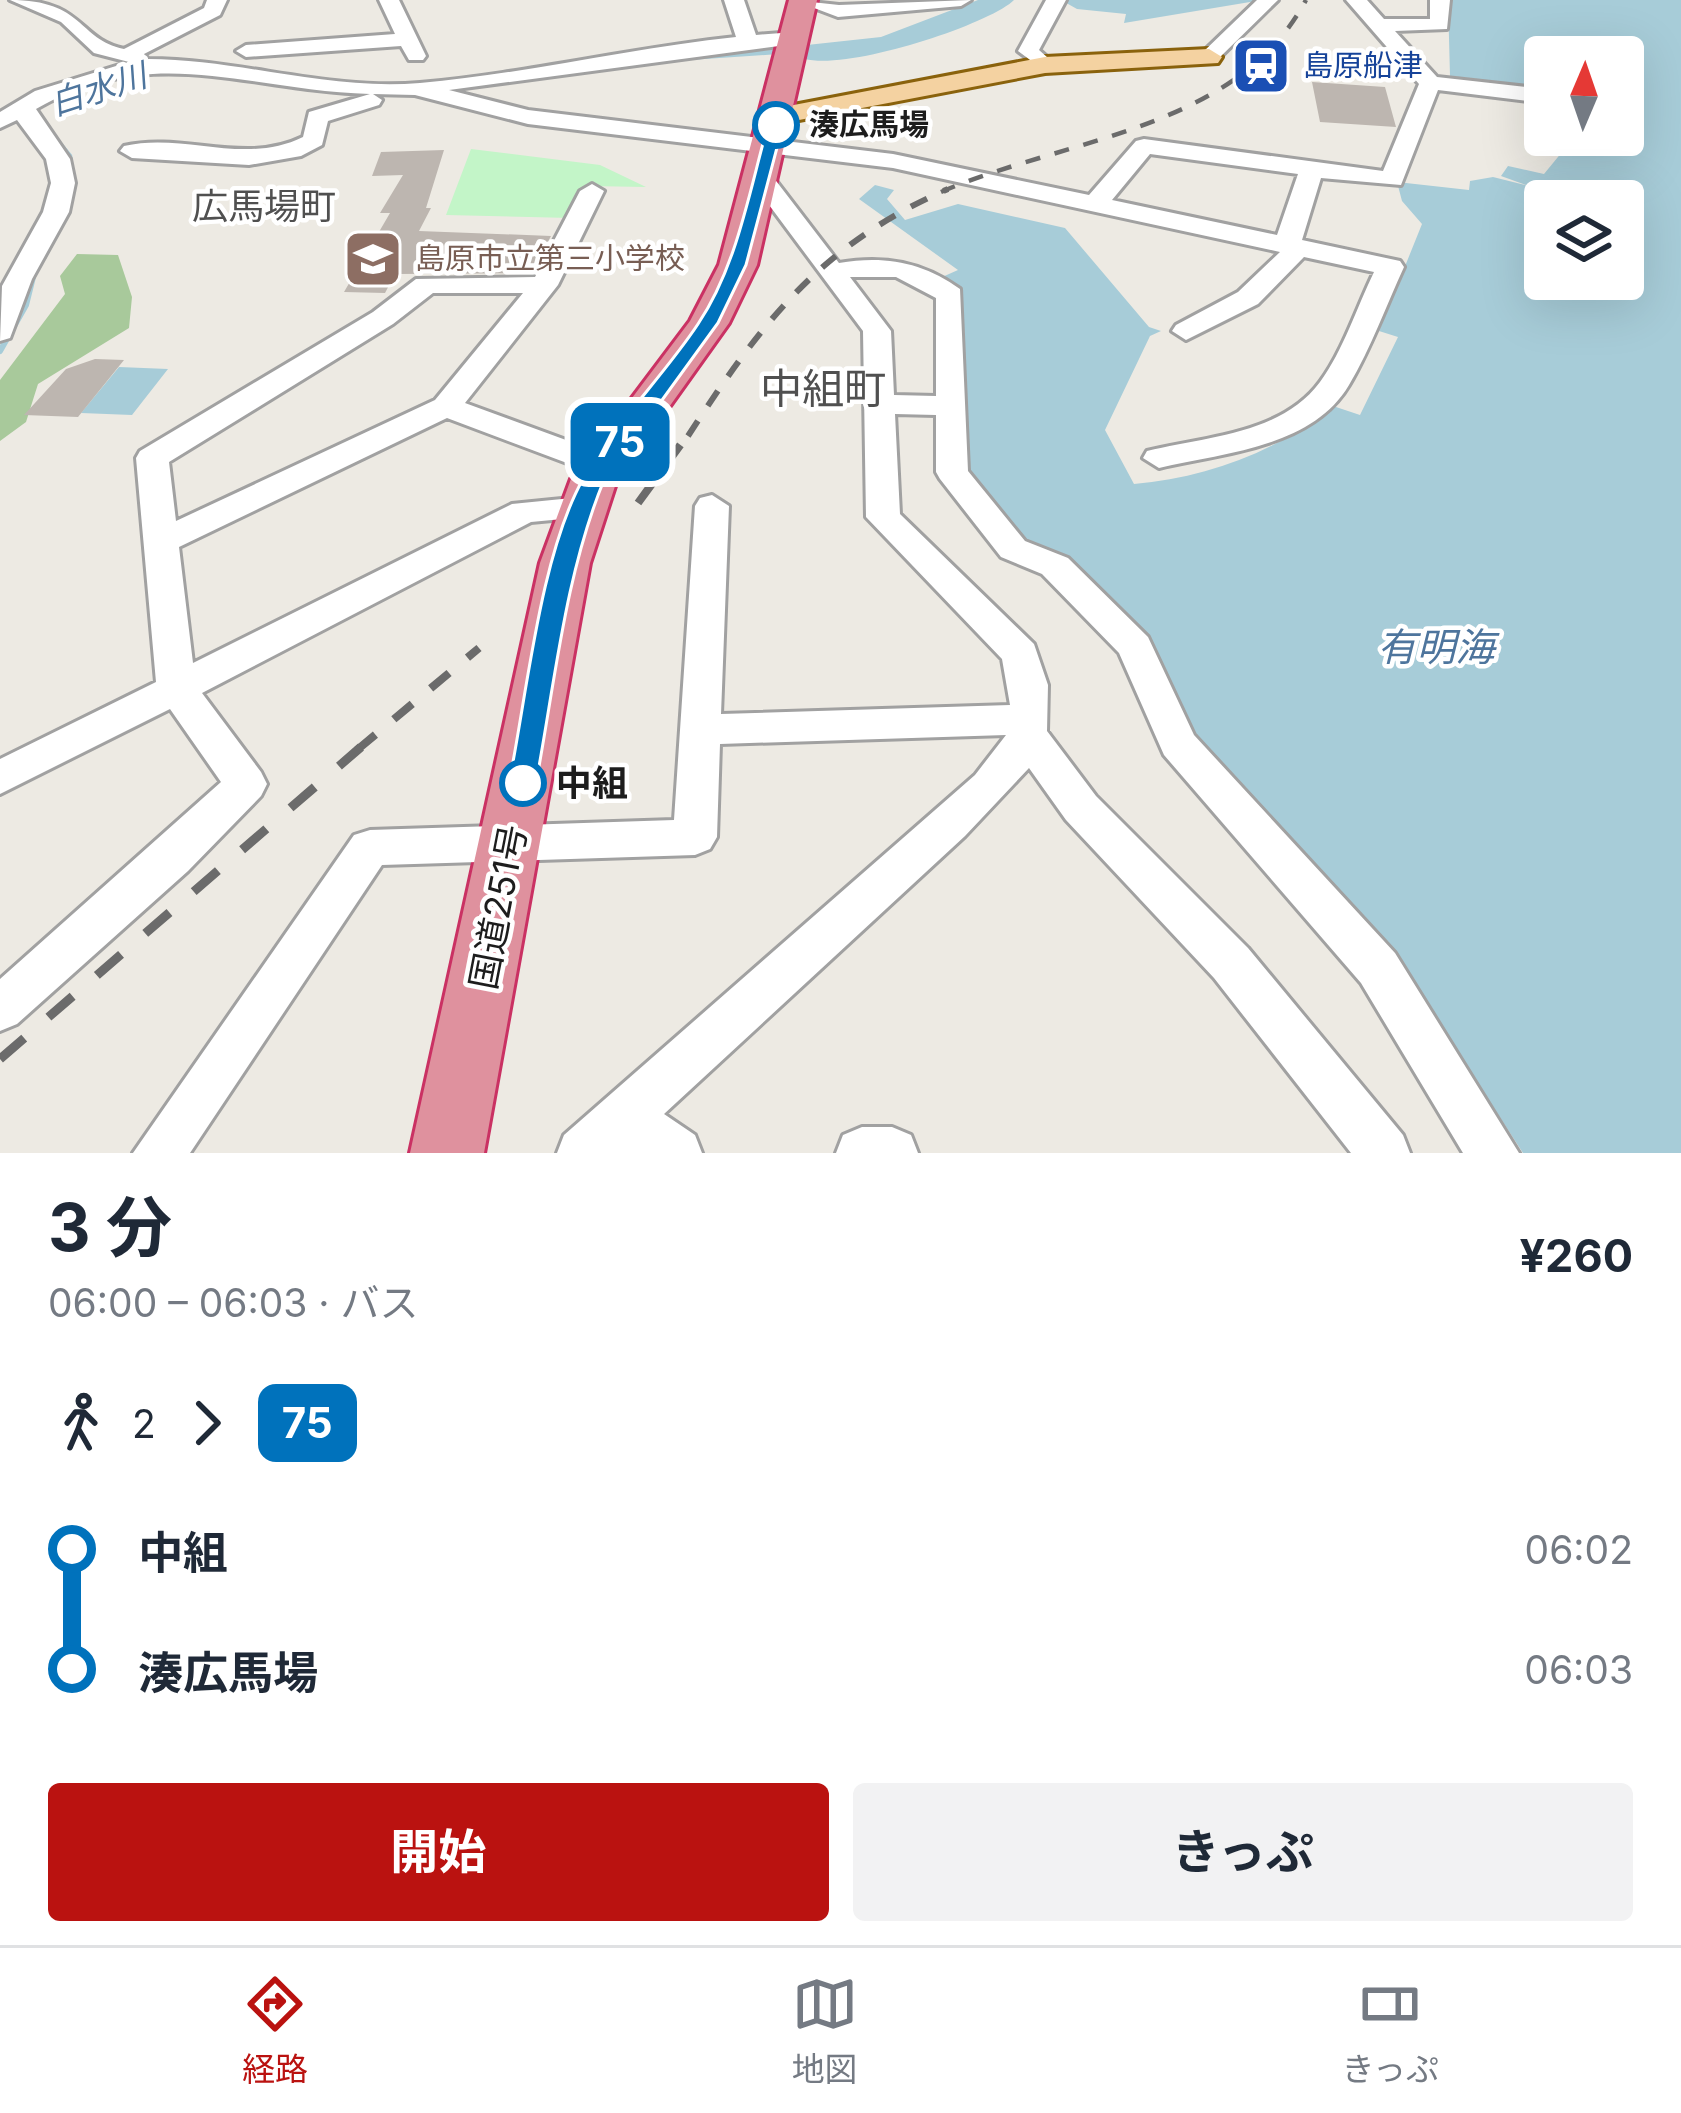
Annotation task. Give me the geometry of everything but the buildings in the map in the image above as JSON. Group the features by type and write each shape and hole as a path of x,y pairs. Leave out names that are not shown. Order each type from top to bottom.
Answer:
{"highway":[{"name":"国道251号","path":"447,1153 565,563 592,487 709,323 738,265 770,147 787,20"}],"main road":[{"path":"770,147 1045,65 1209,57"}],"street":[{"path":"20,0 71,19 82,37 113,55 206,64 309,86 382,90 422,88 838,11 961,0"},
{"path":"139,60 132,52 213,11 218,0"},
{"path":"389,0 422,88"},
{"path":"734,0 735,18 787,20"},
{"path":"1209,57 1268,0"},
{"path":"1356,0 1428,77 1524,93"},
{"path":"1094,205 1144,146 1392,180 1435,66 1440,0"},
{"path":"1045,65 1028,51 1054,4"},
{"path":"1379,25 1440,25"},
{"path":"246,51 406,39"},
{"path":"0,121 24,106 139,60"},
{"path":"422,88 528,117 893,161 1390,268 1334,385 1312,408 1277,430 1159,458"},
{"path":"132,151 175,149 272,161 310,143 316,117 376,98 382,90"},
{"path":"0,332 16,283 47,232 63,178 51,148 26,121 24,106"},
{"path":"770,147 835,272 877,331 884,517 1021,654 1031,729 1081,808 1231,964 1384,1153"},
{"path":"1186,331 1241,301 1284,267 1312,169"},
{"path":"159,543 446,407 544,285 592,191"},
{"path":"835,272 900,268 930,278 950,296 952,472 1013,549 1055,566 1135,646 1178,744 1378,968 1493,1153"},
{"path":"0,1009 172,858 246,784 176,687 152,458 383,318 426,285 544,285"},
{"path":"882,404 950,406"},
{"path":"446,407 592,487"},
{"path":"0,778 524,512 592,487"},
{"path":"159,1153 370,848 694,838 712,506"},
{"path":"699,730 1031,729"},
{"path":"584,1153 653,1141 979,796 1031,729"},
{"path":"862,1153 892,1153"}],"green space":[{"path":"471,149 600,165 646,187 589,186 571,218 446,215"},
{"path":"77,254 118,255 132,297 129,328 38,384 26,422 0,441 0,380 65,294 60,276"}],"water":[{"path":"1061,0 1262,0 1124,23 1126,14 1077,9"},
{"name":"有明海","path":"1448,0 1681,0 1681,1153 1523,1153 1405,971 1185,730 1161,674 1021,546 954,468 940,278 958,270 859,199 875,185 894,190 887,199 905,220 958,204 1065,228 1149,327 1161,331 1150,336 1105,430 1134,484 1161,481 1240,460 1288,437 1333,406 1360,415 1398,337 1379,331 1422,224 1402,201 1397,182 1469,190 1470,181 1493,177 1524,185 1524,300 1644,300 1644,180 1524,180 1524,184 1501,176 1508,166 1544,174 1559,156 1644,156 1644,36 1524,36 1524,85 1450,76"},
{"path":"119,367 168,369 132,415 81,413"}],"waterway":[{"name":"白水川","path":"807,53 886,45 1001,0"},
{"name":"白水川","path":"686,58 775,52"},
{"name":"白水川","path":"47,128 70,156 73,187"},
{"name":"白水川","path":"43,258 64,219"},
{"name":"白水川","path":"0,351 26,305 33,277"}],"railway":[{"path":"945,191 1144,125 1192,104 1237,78 1275,44 1306,0"},
{"path":"688,436 742,357 798,291 864,235 945,191"},
{"path":"638,503 689,433"},
{"path":"357,750 479,648"},
{"path":"0,1059 361,747"}],"bus line":[{"name":"75","path":"523,783 565,563 582,508 594,479 709,323 738,265 776,125"}],"place":[{"name":"島原船津","path":"1261,66"},
{"name":"湊広馬場","path":"776,125"},
{"name":"島原市立第三小学校","path":"373,259"},
{"name":"中組","path":"523,783"}],"district":[{"name":"広馬場町","path":"264,206"},
{"name":"中組町","path":"823,389"}]}
